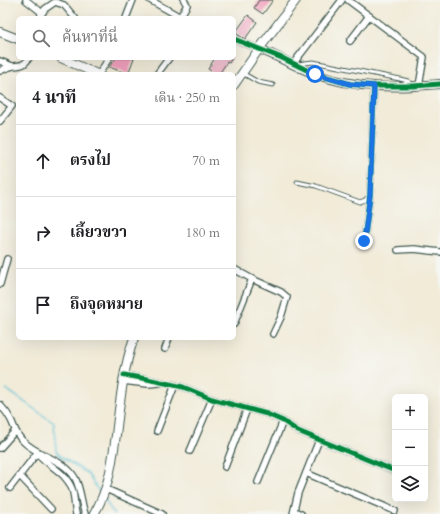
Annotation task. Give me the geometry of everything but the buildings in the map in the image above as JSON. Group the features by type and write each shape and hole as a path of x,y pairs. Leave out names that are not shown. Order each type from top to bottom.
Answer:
{"main road":[{"path":"236,82 258,49 296,0"},
{"path":"0,32 16,38"},
{"path":"258,49 315,74 350,84 374,86 416,86 440,84"},
{"path":"66,60 93,72"},
{"path":"94,514 102,501 111,474 124,378 134,340"}],"street":[{"path":"26,0 39,9 41,12 40,16"},
{"path":"127,16 134,0"},
{"path":"150,0 178,16"},
{"path":"182,16 187,5 184,0"},
{"path":"293,64 342,0"},
{"path":"348,0 424,57 416,86"},
{"path":"40,16 55,2 64,5 73,16"},
{"path":"350,41 369,16"},
{"path":"236,40 258,49"},
{"path":"0,61 12,66 22,66 28,60"},
{"path":"99,72 108,60"},
{"path":"158,72 168,60"},
{"path":"0,71 12,66"},
{"path":"364,241 370,195 374,86"},
{"path":"0,98 12,106 0,121"},
{"path":"398,250 414,249 440,252"},
{"path":"0,284 7,259"},
{"path":"236,270 281,292 287,297 281,317 273,334"},
{"path":"236,319 252,279"},
{"path":"165,349 168,340"},
{"path":"124,378 148,384 162,383 175,385 212,399 267,414 283,421 298,431 392,469"},
{"path":"157,431 175,385"},
{"path":"190,451 212,399"},
{"path":"0,405 11,420 15,432 43,460 64,475 73,490 76,514"},
{"path":"225,467 247,409"},
{"path":"258,482 283,421"},
{"path":"0,448 15,432"},
{"path":"301,514 294,513 298,493 319,440"},
{"path":"10,488 37,453"},
{"path":"37,453 55,461 69,471 75,479 85,514"},
{"path":"306,473 395,511"},
{"path":"20,476 51,509"},
{"path":"106,489 162,514"}],"lane":[{"path":"293,64 313,62 408,81 416,86"},
{"path":"242,73 258,82 273,85"},
{"path":"297,182 316,186 360,202 365,200 370,195"}],"waterway":[{"path":"6,389 54,423 56,451 60,456 87,473 100,493"},
{"path":"104,499 114,514"}],"cycle path":[{"path":"236,40 282,58 315,74 350,84 374,86 414,86 440,84"},
{"path":"364,241 370,195 374,86"},
{"path":"124,375 183,387 212,399 267,414 283,421 298,431 392,470"}],"route":[{"path":"315,74 350,84 374,86 370,195 364,241"}]}
